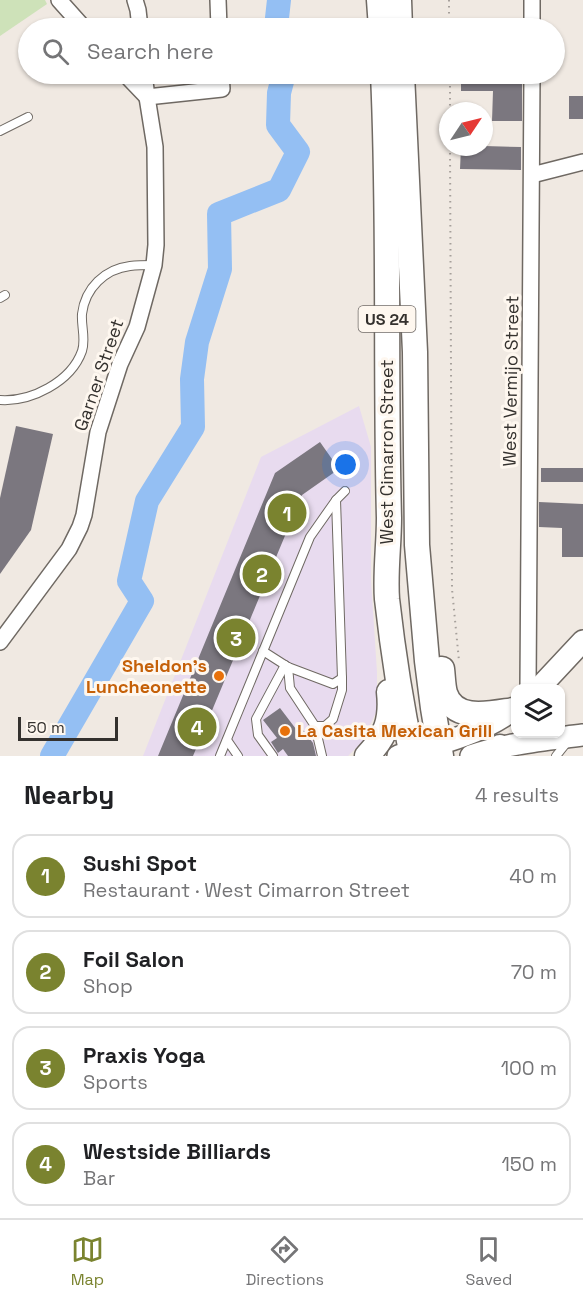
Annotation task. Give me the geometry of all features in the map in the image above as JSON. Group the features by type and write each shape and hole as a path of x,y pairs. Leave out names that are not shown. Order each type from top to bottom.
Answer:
{"highway":[{"path":"380,0 381,18"},
{"path":"399,0 400,18"},
{"name":"West Cimarron Street","path":"383,84 389,520 386,565 387,598 401,702 424,752"},
{"name":"West Cimarron Street","path":"402,84 415,352 417,545 433,708 424,752"},
{"path":"389,520 406,594 423,720 424,752"},
{"path":"417,545 431,594 445,693 449,701 459,710 471,714 482,715 511,710"},
{"path":"367,756 382,736 390,708 380,614 387,598"}],"main road":[{"path":"543,684 583,642"},
{"path":"424,752 490,724 511,711"},
{"path":"471,756 528,741 577,736"}],"street":[{"path":"58,0 75,18"},
{"path":"135,0 139,18"},
{"path":"218,0 219,18"},
{"path":"532,0 532,18"},
{"path":"135,84 147,97 222,89 222,84"},
{"name":"Garner Street","path":"1,638 69,549 80,527 98,432 120,364 137,327 154,265 156,245 155,147 145,84"},
{"name":"West Vermijo Street","path":"528,684 532,84"},
{"path":"532,175 583,162"}],"lane":[{"path":"0,131 28,117"},
{"path":"0,400 27,398 43,391 70,371 82,350 84,303 94,285 103,277 111,271 131,266 154,265"},
{"path":"220,756 310,537 345,491"},
{"path":"315,726 325,726 333,719 342,690 336,500"},
{"path":"263,651 287,666 333,684 342,678"},
{"path":"287,666 290,688 315,726 322,756"},
{"path":"273,756 258,735 256,719 287,666"},
{"path":"556,756 577,736"},
{"path":"227,740 238,756"}],"path":[{"path":"449,0 449,18"},
{"path":"450,84 450,102"},
{"path":"450,156 452,589 459,660"}],"shaded area":[{"path":"359,406 371,447 371,581 377,672 377,710 363,741 348,756 143,756 261,457"}],"green space":[{"path":"0,0 45,0 47,4 26,18 18,18 18,24 0,36"}],"building":[{"path":"461,84 522,84 522,121 493,121 493,91 461,91"},
{"path":"569,96 583,96 583,119 569,119"},
{"path":"493,146 521,147 521,170 460,169 461,156 493,156"},
{"path":"16,426 53,434 31,530 0,574 0,498"},
{"path":"320,442 339,469 302,495 193,756 158,756 275,473"},
{"path":"541,468 583,468 583,482 541,482"},
{"path":"539,502 583,504 583,557 562,557 562,528 539,527"},
{"name":"La Casita Mexican Grill","path":"280,708 299,733 303,730 313,743 316,756 288,756 283,749 278,753 271,742 277,738 263,720"}],"waterway":[{"path":"277,18 279,0"},
{"path":"52,756 142,601 129,581 147,501 193,427 192,379 197,342 220,269 219,214 279,190 298,152 278,125 281,84"}],"place":[{"name":"Sushi Spot","path":"287,513"},
{"name":"Foil Salon","path":"262,574"},
{"name":"Praxis Yoga","path":"236,638"},
{"name":"Sheldon's Luncheonette","path":"219,676"},
{"name":"Westside Billiards","path":"197,727"},
{"name":"La Casita Mexican Grill","path":"285,731"}]}
